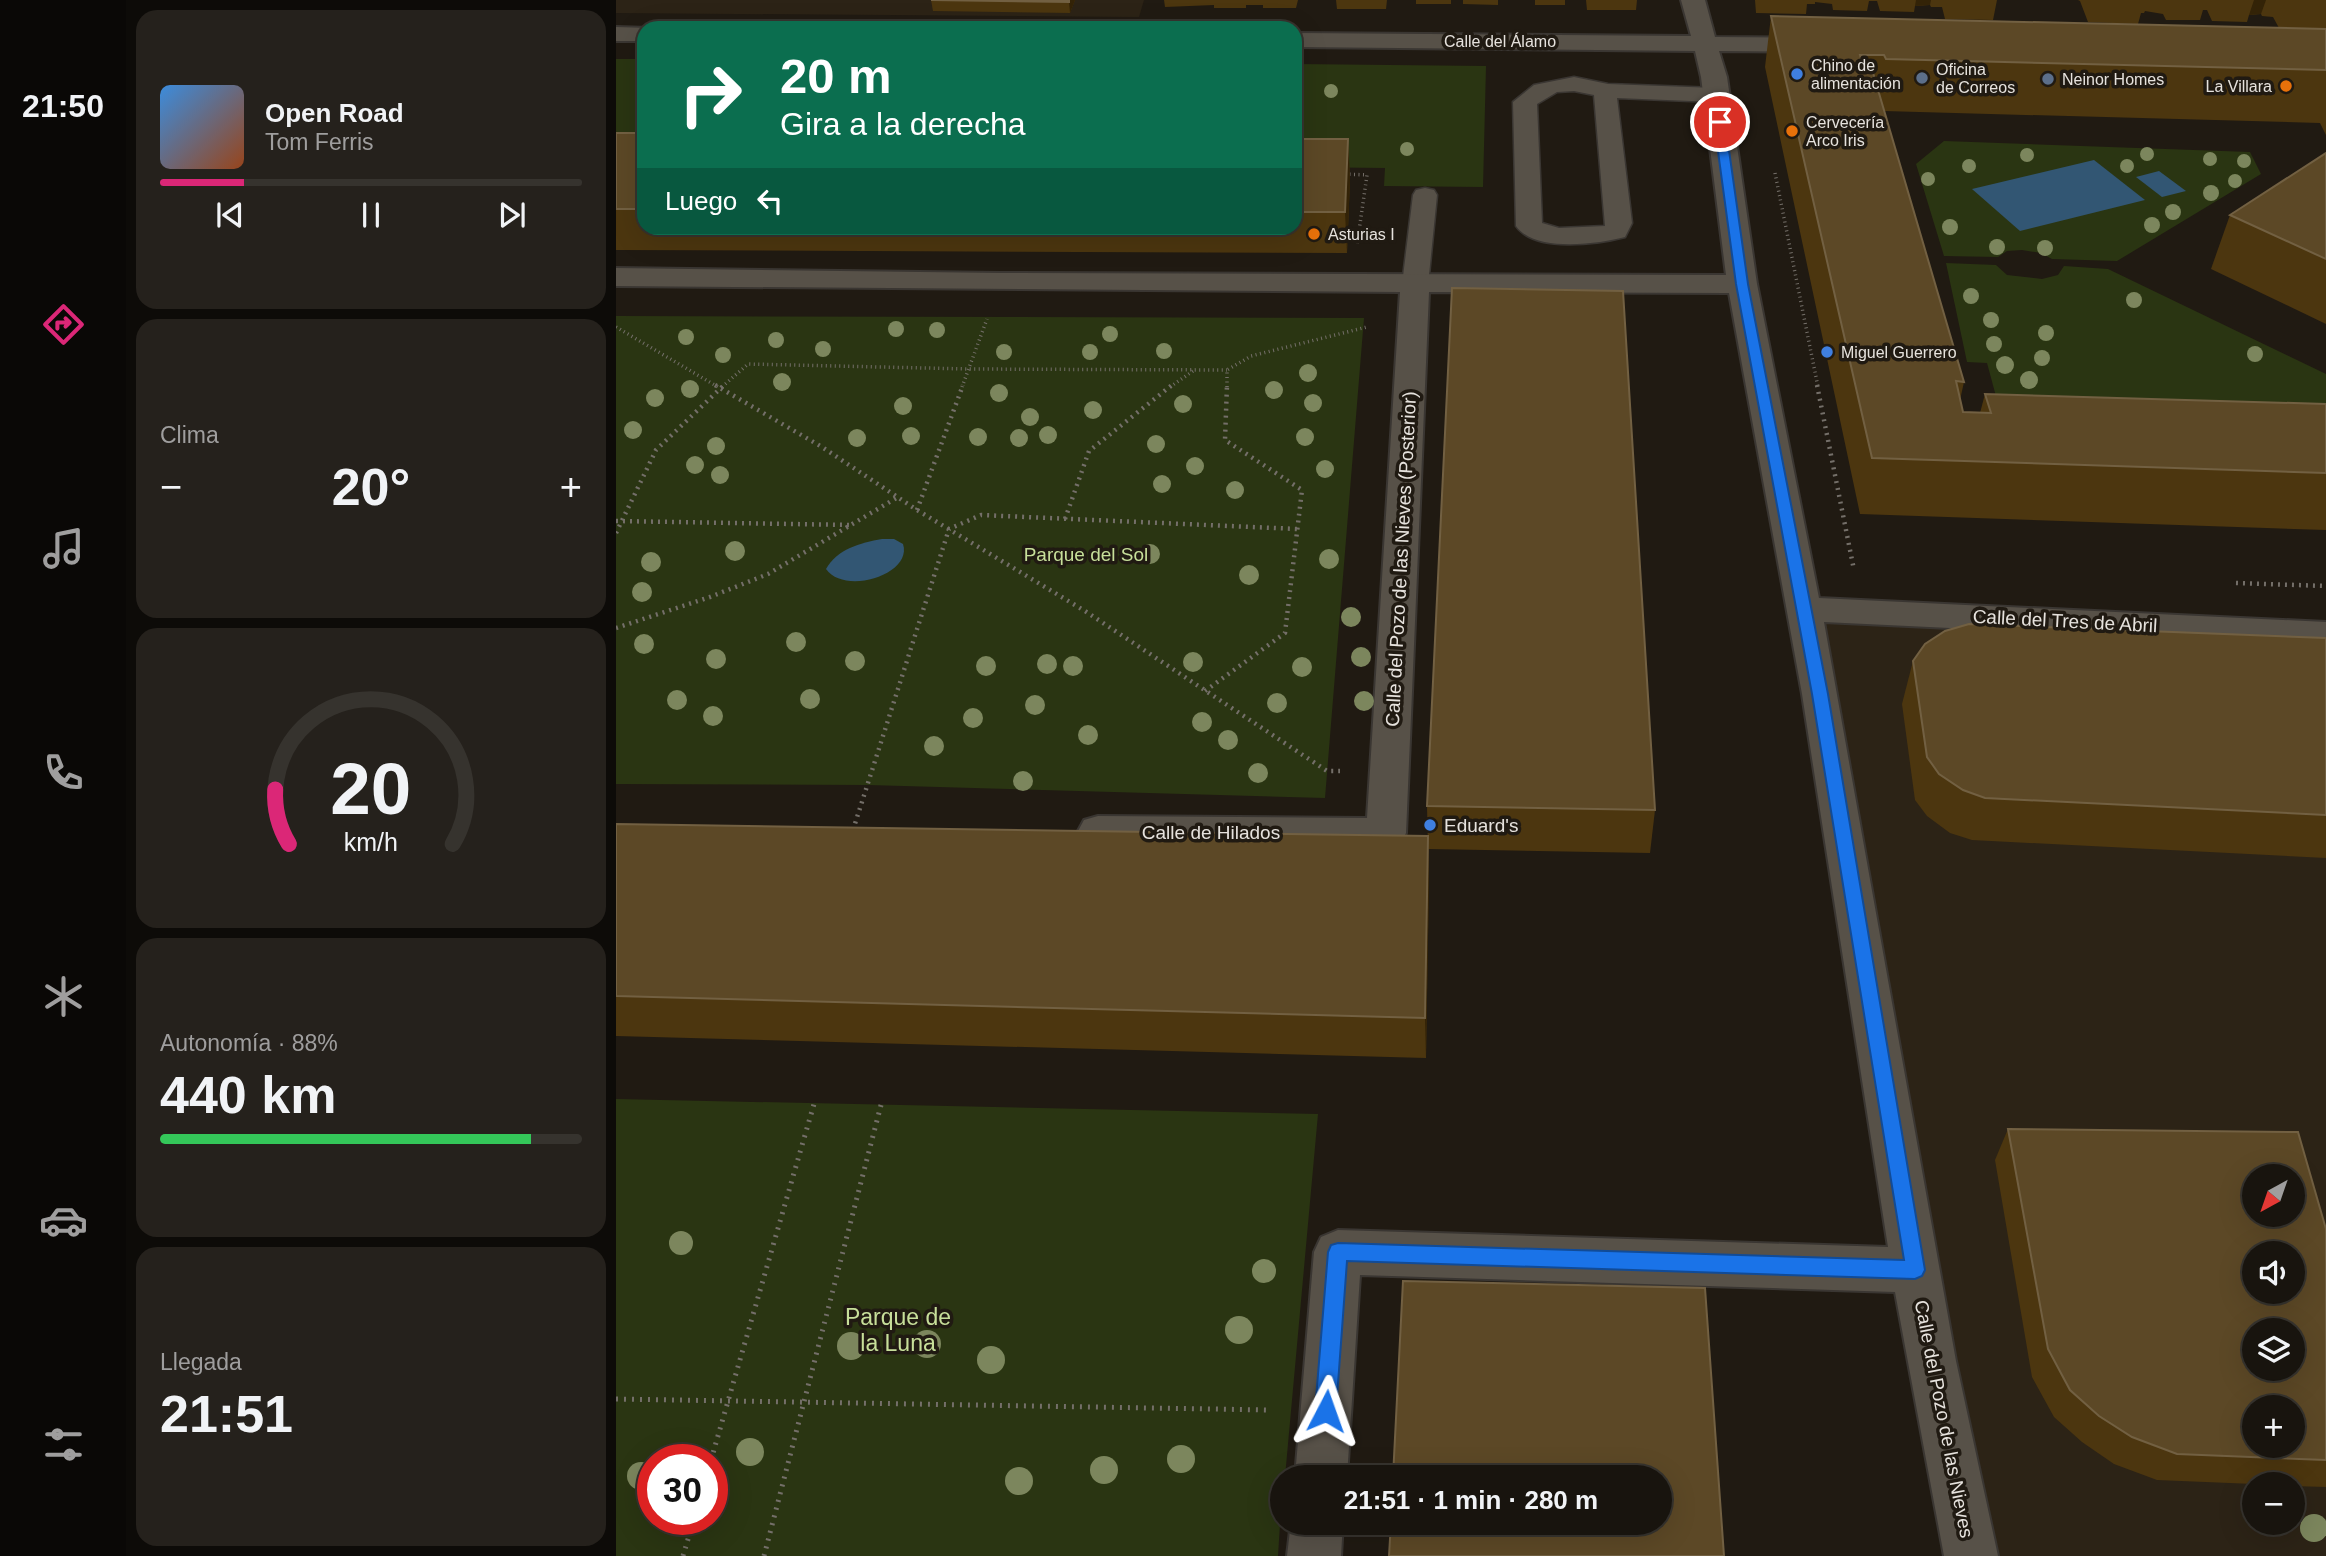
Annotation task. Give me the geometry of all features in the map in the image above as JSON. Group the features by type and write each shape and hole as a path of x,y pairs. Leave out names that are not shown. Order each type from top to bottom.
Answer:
{"street":[{"name":"Calle del Pozo de las Nieves","path":"1693,0 1716,95 1742,284 1805,609 1915,1270 1971,1556"},
{"path":"616,34 637,34"},
{"name":"Calle del Álamo","path":"1302,40 1843,46"},
{"path":"616,277 1415,285 1742,284"},
{"name":"Calle del Pozo de las Nieves (Posterior)","path":"1386,833 1415,285"},
{"name":"Calle del Tres de Abril","path":"1805,609 2326,634"},
{"name":"Calle de Hilados","path":"1058,831 1386,833"},
{"path":"1322,1465 1338,1252 1915,1270"},
{"path":"1314,1556 1316,1535"}],"lane":[{"path":"1605,91 1619,223 1616,232 1555,235 1538,232 1529,226 1525,102 1534,92 1549,86 1592,85 1605,91 1716,95"},
{"path":"1415,285 1425,195"}],"path":[{"path":"1773,160 1854,571"},
{"path":"1343,174 1367,175 1352,284"},
{"path":"917,510 1000,282"},
{"path":"616,533 656,450 748,364 969,369 1227,370 1251,356 1362,328 1413,322"},
{"path":"616,327 822,447 917,510 1085,611 1327,771 1390,770"},
{"path":"1205,691 1285,633 1302,490 1225,440 1227,370"},
{"path":"1065,519 1089,451 1150,400 1194,371"},
{"path":"616,628 768,575 898,498"},
{"path":"853,830 949,529 981,515 1297,529"},
{"path":"616,521 851,525"},
{"path":"716,1444 814,1104"},
{"path":"764,1556 881,1105"},
{"path":"616,1399 1326,1411"},
{"path":"683,1556 689,1535"}],"shaded area":[{"path":"616,0 1144,0 1139,17 616,13"},
{"path":"1805,609 2326,634 2326,1556 1971,1556"}],"green space":[{"path":"616,59 637,59 637,162 616,162"},
{"path":"1302,64 1486,66 1483,187 1384,186 1385,168 1302,167"},
{"path":"1944,141 2250,152 2261,174 2117,261 2052,259 2041,253 2022,250 2007,251 1998,257 1944,256 1916,164"},
{"path":"1946,263 1996,265 2007,275 2042,279 2058,275 2064,266 2108,269 2326,374 2326,414 1997,400 1987,363 1967,362"},
{"name":"Parque del Sol","path":"616,316 1364,318 1325,798 868,785 616,784"},
{"name":"Parque de la Luna","path":"616,1099 1318,1114 1286,1465 1270,1465 1270,1535 1279,1535 1278,1556 616,1556"}],"water":[{"path":"2094,160 2145,200 2020,231 1972,189"},
{"path":"2159,171 2186,191 2162,197 2136,177"},
{"path":"882,539 894,539 903,544 903,555 898,564 888,572 875,578 847,581 835,577 826,569 836,556 843,552"}],"building":[{"path":"931,0 1069,0 1069,2"},
{"path":"1771,16 2326,29 2326,70 1886,59 1884,55 1860,55 1863,66 1871,66 1964,382 1956,381 1963,412 1991,413 1985,394 2326,404 2326,473 1872,458"},
{"path":"616,133 637,133 637,209 616,209"},
{"path":"1302,139 1348,139 1345,212 1302,212"},
{"path":"2326,153 2326,259 2230,215"},
{"path":"1452,288 1623,291 1655,810 1427,806"},
{"path":"1969,624 2326,638 2326,815 1985,798 1963,790 1939,774 1927,757 1913,661 1925,644 1945,631"},
{"path":"616,824 1428,836 1425,1018 616,996"},
{"path":"2008,1129 2298,1132 2326,1229 2326,1460 2276,1458 2305,1458 2305,1395 2242,1395 2242,1457 2177,1454 2132,1437 2099,1416 2070,1390 2048,1349"},
{"path":"1403,1281 1705,1288 1724,1556 1389,1556 1390,1535 1672,1535 1672,1465 1394,1465"}],"place":[{"name":"Chino de alimentación","path":"1797,74"},
{"name":"Oficina de Correos","path":"1922,78"},
{"name":"Neinor Homes","path":"2048,79"},
{"name":"La Villara","path":"2286,86"},
{"name":"Cervecería Arco Iris","path":"1792,131"},
{"name":"Asturias I","path":"1314,234"},
{"name":"Miguel Guerrero","path":"1827,352"},
{"name":"Eduard's","path":"1430,825"}],"route":[{"path":"1326,1411 1338,1252 1915,1270 1820,694 1742,284 1720,122"}]}
